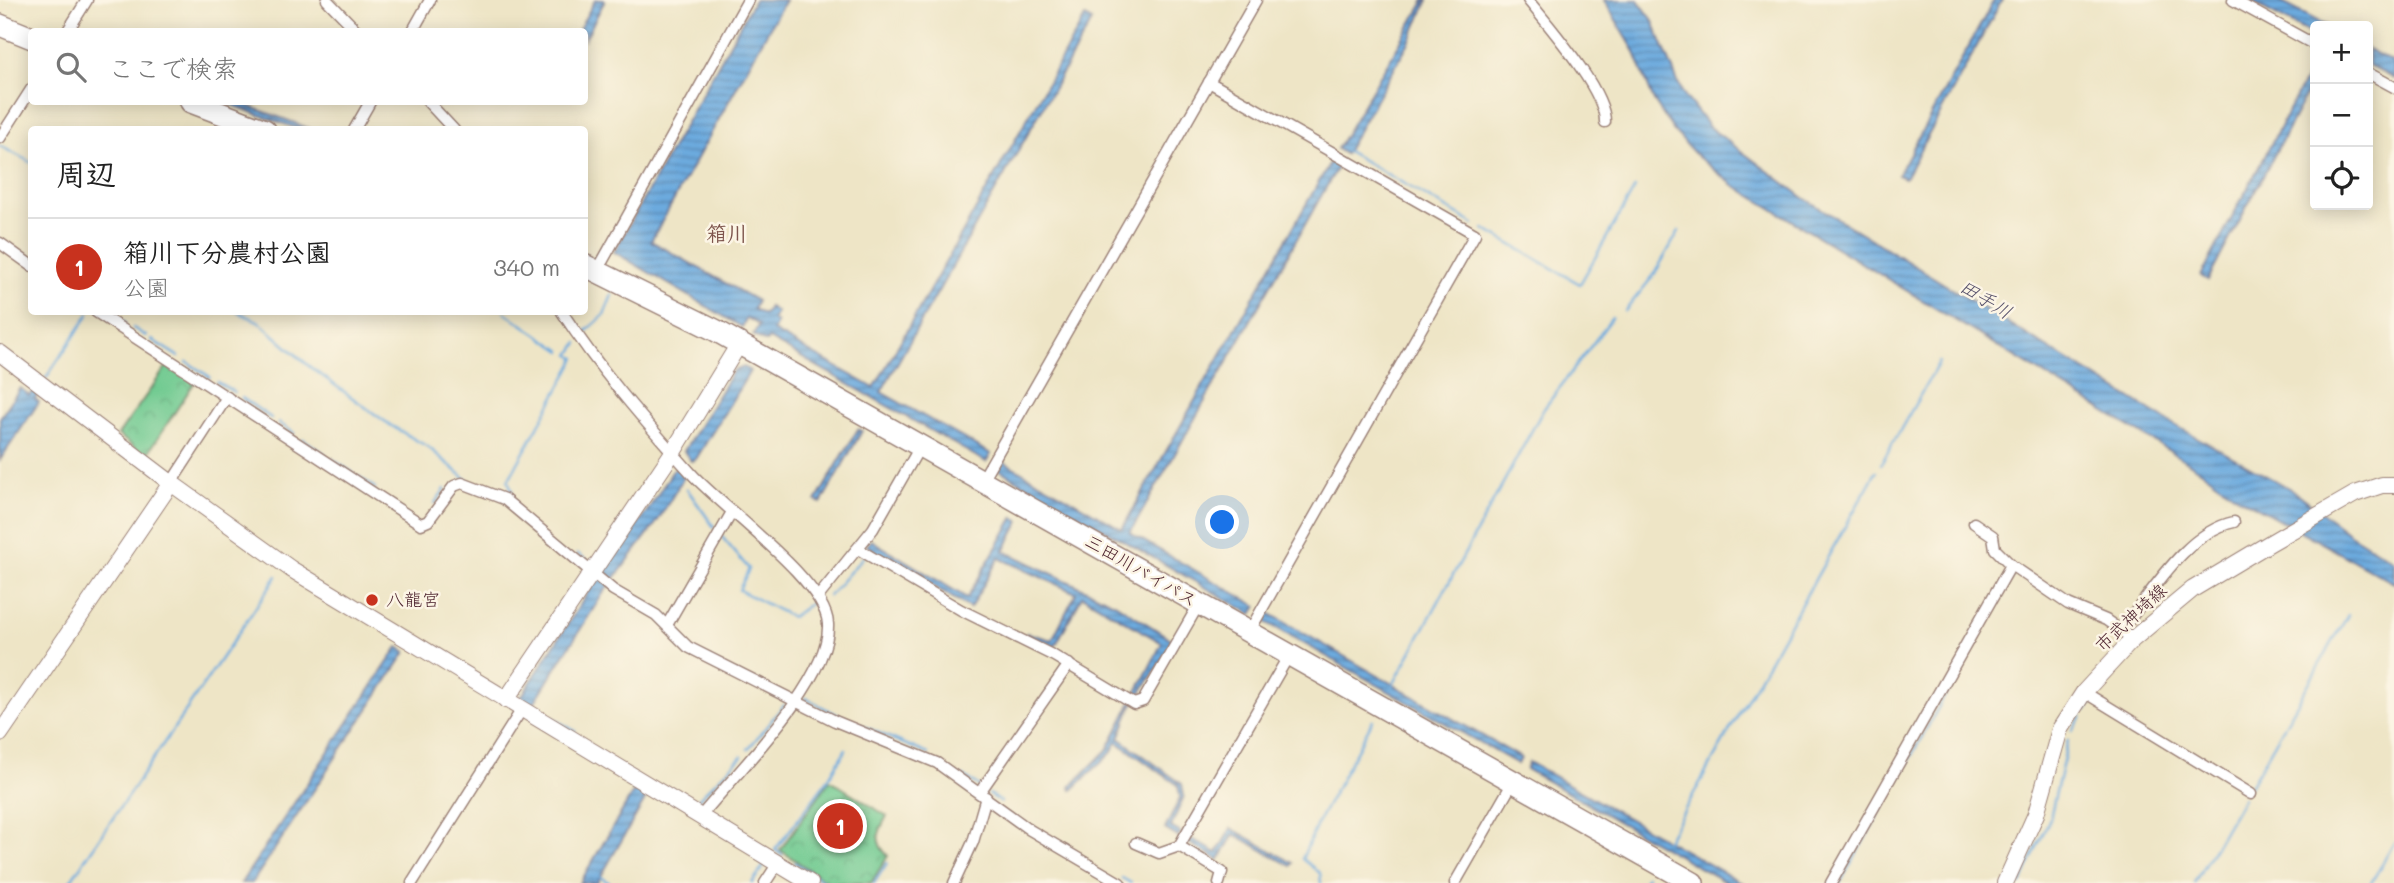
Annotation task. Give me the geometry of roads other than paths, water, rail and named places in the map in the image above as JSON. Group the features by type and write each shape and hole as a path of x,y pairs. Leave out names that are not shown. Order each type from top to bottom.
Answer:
{"highway":[{"path":"0,25 28,36"},
{"path":"199,105 254,126"},
{"name":"三田川バイパス","path":"591,268 739,344 921,445 1693,883"}],"street":[{"path":"70,28 87,0"},
{"path":"327,0 354,28"},
{"path":"414,28 430,0"},
{"path":"591,268 748,0"},
{"path":"982,480 1256,0"},
{"path":"1528,0 1568,49 1597,94 1605,113 1605,122"},
{"path":"2233,0 2310,42"},
{"path":"2373,76 2394,87"},
{"path":"1209,82 1475,234 1249,632"},
{"path":"0,138 28,94"},
{"path":"356,126 368,105"},
{"path":"431,105 449,126"},
{"path":"0,243 28,263"},
{"path":"101,315 421,524 428,521 454,486 471,485 504,499 611,588 667,625 688,647 835,720 937,763 984,791 1030,830 1120,883"},
{"path":"564,315 614,383 673,452 732,512 781,556 818,597 828,624 826,641 797,701 701,816"},
{"path":"506,700 673,452 739,344"},
{"path":"0,353 171,484 291,569 810,883"},
{"path":"0,734 228,397"},
{"path":"818,597 858,549 921,445"},
{"name":"市武神埼線","path":"2005,883 2036,814 2060,729 2084,692 2127,636 2193,589 2275,539 2355,494 2382,485 2394,485"},
{"path":"667,625 732,512"},
{"path":"1974,523 1993,536 1995,550 2011,565 2068,604 2106,620 2127,636 2192,543 2215,526 2234,522"},
{"path":"858,549 961,610 1069,664 1132,702 1143,701 1199,604"},
{"path":"1831,883 2011,565"},
{"path":"1136,843 1159,853 1179,846 1289,655"},
{"path":"954,883 973,842 984,791 1069,664"},
{"path":"2084,692 2251,794"},
{"path":"412,883 522,709"},
{"path":"1455,883 1513,782"},
{"path":"1179,846 1222,872 1219,883"},
{"path":"765,883 778,863"}],"water":[{"path":"595,0 605,0 588,33 588,28 580,28"},
{"path":"754,0 785,0 651,241 757,301 753,309 764,315 769,307 777,312 772,320 777,323 773,331 874,388 1085,17 1092,21 881,392 991,454 986,462 769,339 766,342 753,335 759,325 747,318 742,327 614,252"},
{"path":"1425,0 1428,0 1409,42 1345,154 1337,149"},
{"path":"1604,0 1638,0 1652,19 1682,92 1709,127 1804,198 2164,419 2292,490 2350,534 2394,561 2394,583 2235,495 2202,471 1732,184 1697,156 1673,130 1654,101 1634,50"},
{"path":"1994,0 2002,0 1905,178 1898,175"},
{"path":"2248,0 2277,0 2317,21 2310,21 2310,33"},
{"path":"2373,52 2394,63 2394,79 2373,68"},
{"path":"2310,70 2310,87 2208,280 2201,276"},
{"path":"232,105 246,105 303,126 290,126"},
{"path":"1333,157 1341,161 1130,533 1257,606 1252,614 996,468 1001,460 1122,529"},
{"path":"744,367 750,371 696,459 691,461 684,451 733,371"},
{"path":"20,388 29,395 36,389 39,391 35,399 39,402 0,460 0,418"},
{"path":"858,429 862,431 821,503 816,501"},
{"path":"679,467 684,477 657,522 602,595 532,706 520,699 592,586 646,513 674,469"},
{"path":"1014,517 1020,521 1004,551 1116,604 1174,641 1131,708 1119,738 1182,784 1184,796 1171,827 1181,833 1178,837 1165,829 1180,798 1178,785 1117,742 1110,754 1072,790 1070,787 1107,750 1162,643 1082,596 1054,648 1025,636 1027,633 1052,640 1076,593 999,558 970,608 867,546 871,540 967,598"},
{"path":"1267,612 1521,758 1518,764 1262,620"},
{"path":"398,647 406,652 252,883 241,883"},
{"path":"1529,762 1742,883 1727,883 1526,769"},
{"path":"640,790 646,798 597,883 580,883 634,791"},
{"path":"1231,828 1293,863 1291,866 1234,834 1219,860 1187,842 1190,838 1217,853"}],"waterway":[{"path":"0,146 28,161"},
{"path":"1347,151 1474,224"},
{"path":"1484,229 1580,284 1635,188"},
{"path":"1625,311 1654,275 1679,231"},
{"path":"582,335 604,315 612,295"},
{"path":"46,378 88,315"},
{"path":"113,315 125,323"},
{"path":"245,315 258,321 310,367 390,425 428,447 466,479"},
{"path":"508,315 562,351"},
{"path":"1392,687 1543,410 1612,318"},
{"path":"133,328 146,336"},
{"path":"152,340 179,357"},
{"path":"508,497 512,490 508,481 576,358 570,355 578,343"},
{"path":"187,362 210,377"},
{"path":"1881,464 1939,362"},
{"path":"217,382 234,392"},
{"path":"242,398 271,418"},
{"path":"279,423 294,433"},
{"path":"303,439 325,454"},
{"path":"332,459 353,473"},
{"path":"1667,841 1876,472"},
{"path":"359,477 375,488"},
{"path":"435,503 445,489"},
{"path":"687,489 714,527"},
{"path":"722,537 749,569 739,590 792,617 811,603"},
{"path":"578,554 586,560"},
{"path":"829,596 863,557"},
{"path":"69,883 277,576"},
{"path":"1840,883 2012,576"},
{"path":"2250,786 2348,615"},
{"path":"805,698 846,719 928,754"},
{"path":"2086,710 2092,702"},
{"path":"748,749 784,705"},
{"path":"532,706 575,731"},
{"path":"2072,731 2082,716"},
{"path":"1321,883 1320,873 1302,859 1318,822 1373,720"},
{"path":"2021,883 2050,818 2068,740"},
{"path":"782,855 775,850 827,781 846,749"},
{"path":"693,804 742,756"},
{"path":"963,776 981,787"},
{"path":"989,794 1001,802"},
{"path":"2194,883 2243,798"},
{"path":"2371,883 2394,843"},
{"path":"795,863 825,883"},
{"path":"874,883 887,863"},
{"path":"752,883 765,864"},
{"path":"1643,883 1647,876"},
{"path":"600,877 610,883"},
{"path":"1122,878 1131,883"}],"place":[{"name":"八龍宮","path":"372,600"},
{"name":"箱川下分農村公園","path":"840,826"}],"district":[{"name":"箱川","path":"727,234"}],"water label":[{"name":"田手川","path":"1986,299"}]}
